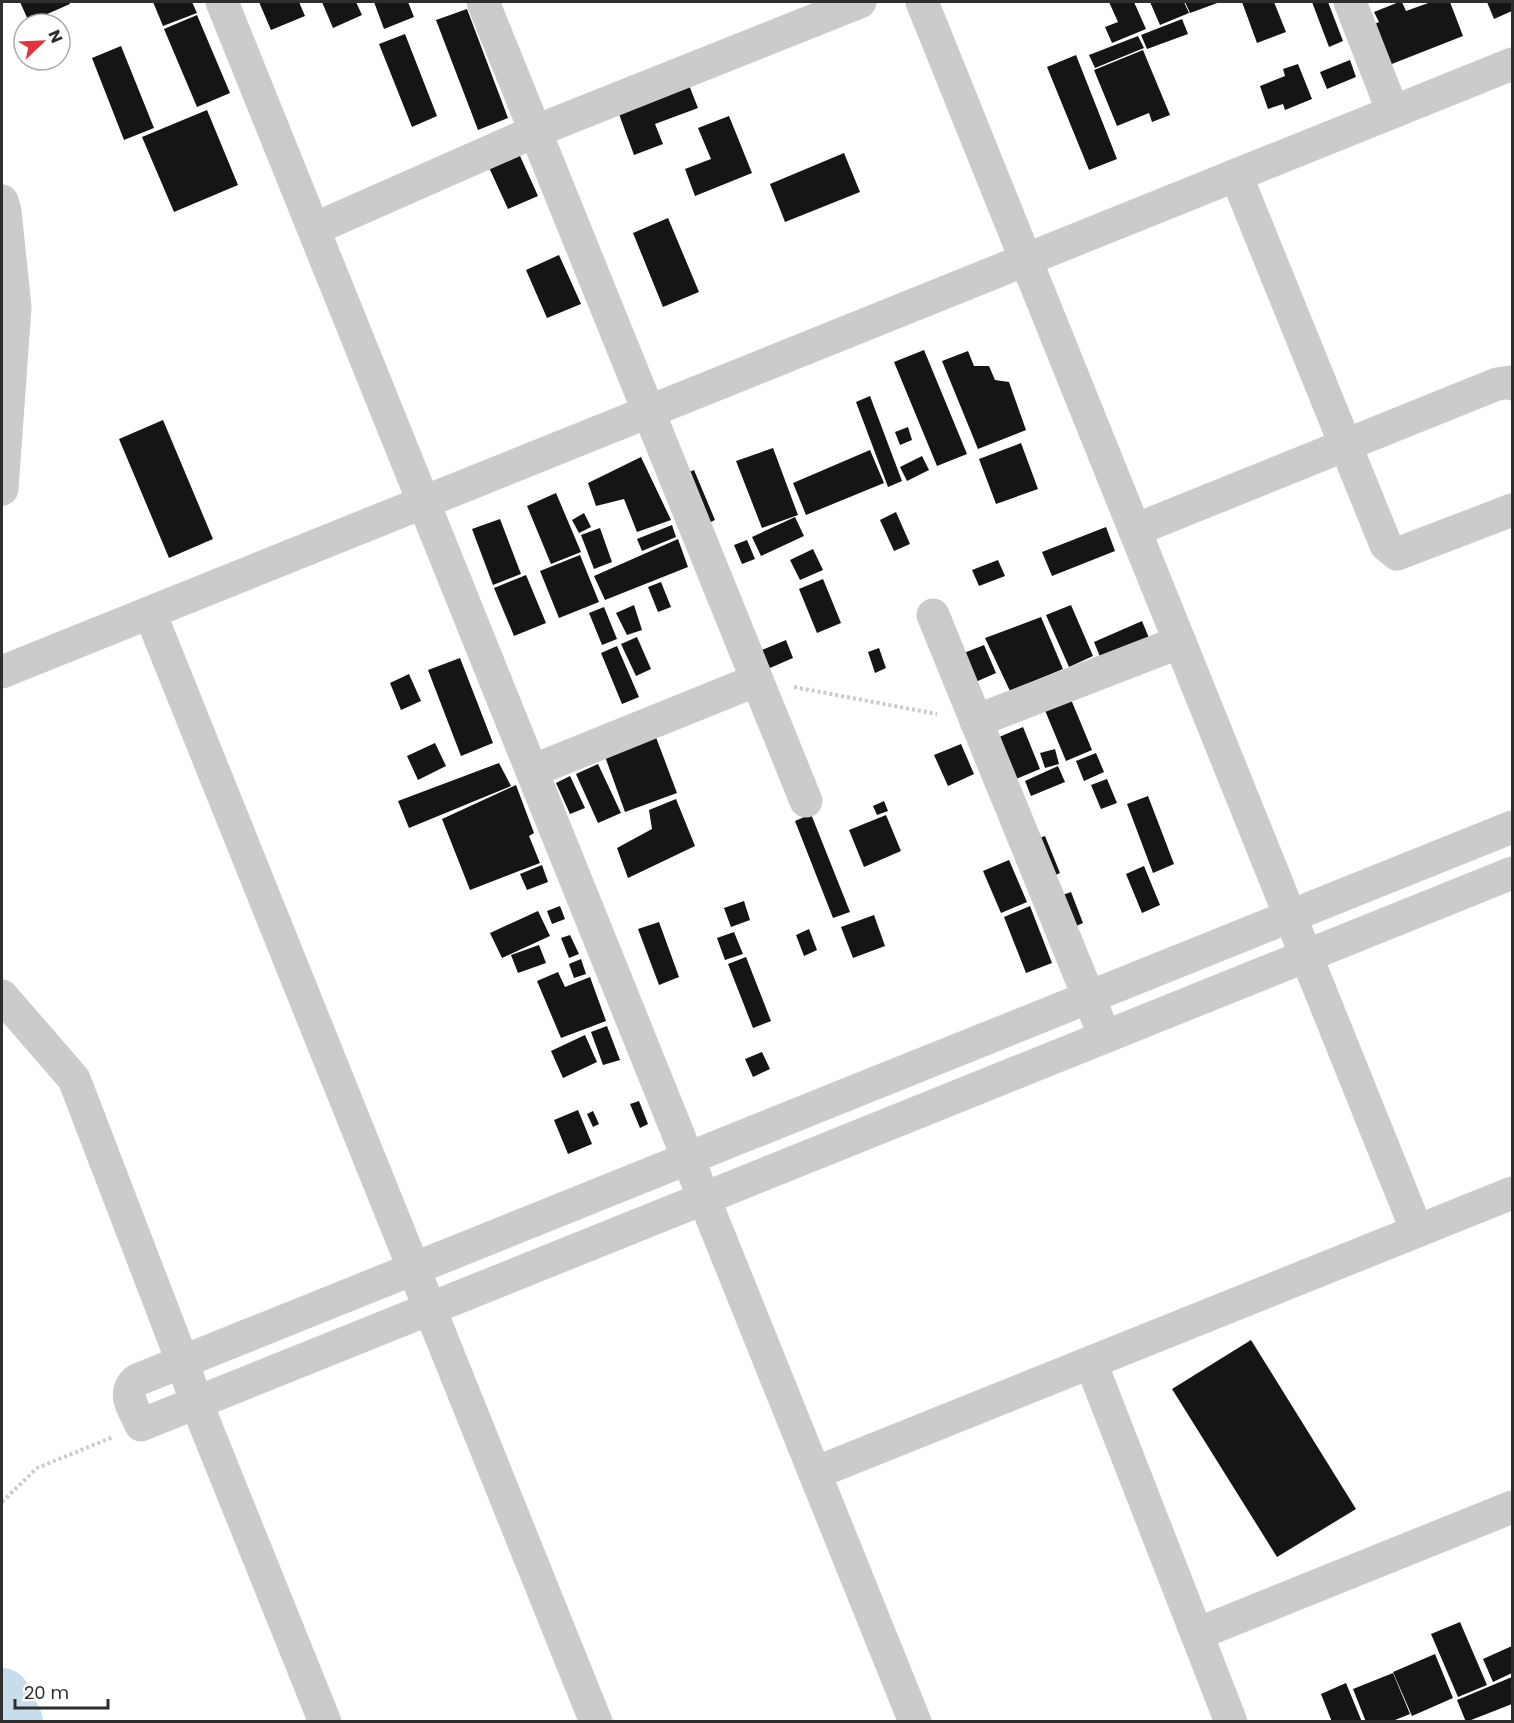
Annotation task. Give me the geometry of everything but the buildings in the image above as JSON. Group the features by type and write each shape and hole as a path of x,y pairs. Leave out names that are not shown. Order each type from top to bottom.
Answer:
{"street":[{"path":"222,2 915,1722"},
{"path":"483,2 806,801"},
{"path":"314,229 536,131 860,2"},
{"path":"922,2 1417,1231"},
{"path":"1350,2 1393,112"},
{"path":"2,672 1512,64"},
{"path":"1236,175 1386,545 1397,554 1512,510"},
{"path":"2,201 15,307 2,489"},
{"path":"1135,530 1497,384 1510,382 1512,384"},
{"path":"150,613 596,1722"},
{"path":"933,615 1105,1037"},
{"path":"976,721 1180,642"},
{"path":"532,771 757,680"},
{"path":"1512,827 137,1380 130,1386 128,1393 141,1425 1512,873"},
{"path":"2,996 74,1079 196,1402 325,1722"},
{"path":"815,1473 1512,1193"},
{"path":"1090,1362 1231,1722"},
{"path":"1197,1634 1512,1507"}],"path":[{"path":"757,680 976,721"},
{"path":"2,1502 37,1468 141,1425"}],"waterway":[{"path":"2,1696 15,1722"}]}
